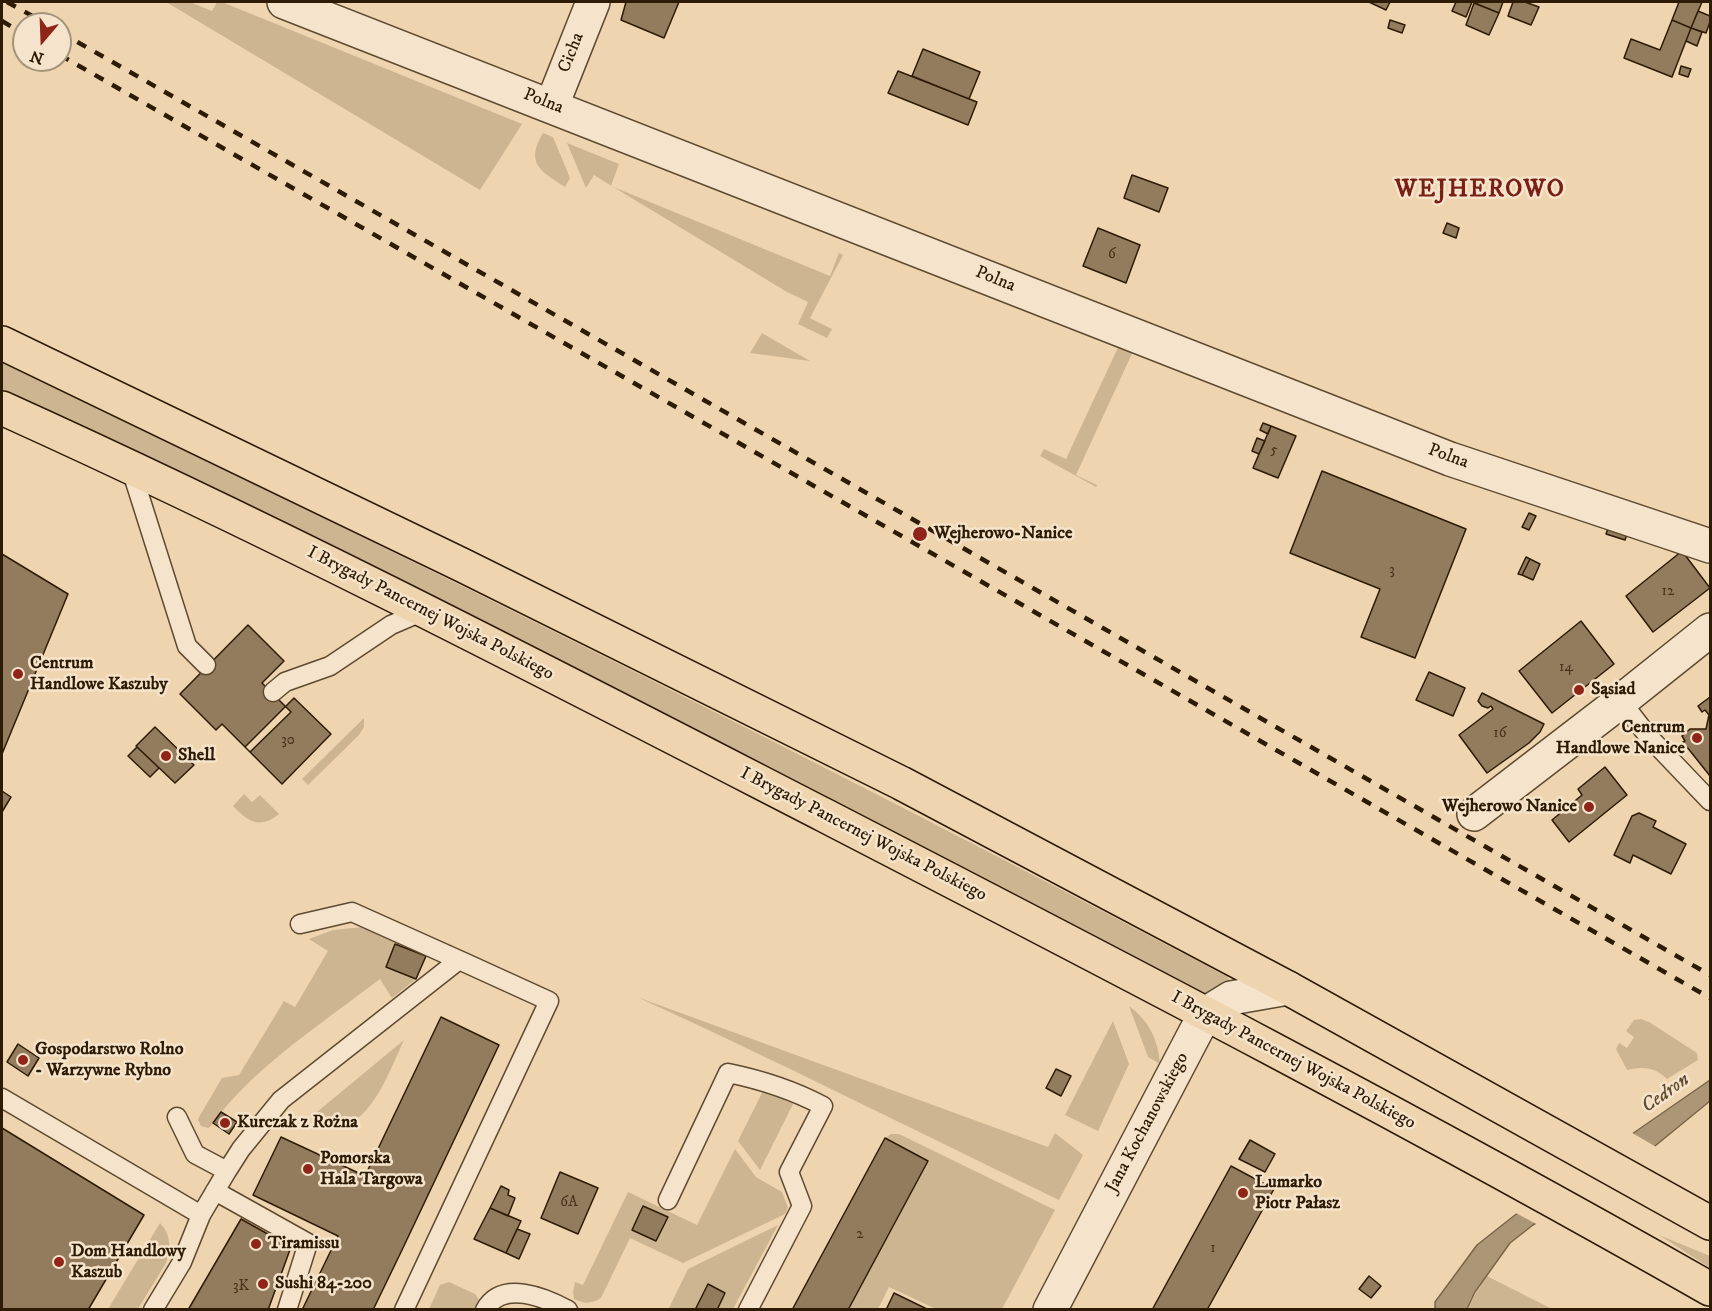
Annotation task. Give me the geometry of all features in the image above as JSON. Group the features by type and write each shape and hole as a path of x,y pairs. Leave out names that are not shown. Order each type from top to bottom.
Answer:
{"main road":[{"path":"2,344 462,565 901,783 1288,988 1710,1223"},
{"name":"I Brygady Pancernej Wojska Polskiego","path":"2,408 130,466 426,610 1120,968 1503,1174 1710,1289"}],"street":[{"name":"Polna","path":"284,2 552,105 1450,459 1710,546"},
{"name":"Cicha","path":"552,105 593,2"},
{"path":"1474,814 1710,630"},
{"path":"1205,1014 1231,998 1288,988"},
{"name":"Jana Kochanowskiego","path":"1050,1310 1205,1014"}],"lane":[{"path":"130,466 187,646 206,665"},
{"path":"273,692 285,682 330,666 392,625 426,610"},
{"path":"1621,701 1648,736 1710,801"},
{"path":"300,924 352,912 549,1001 404,1310"},
{"path":"153,1310 182,1262 201,1215 227,1171 241,1149 281,1100 459,960"},
{"path":"668,1200 728,1073 800,1094 823,1106 789,1172 802,1206 748,1310"},
{"path":"2,1098 201,1215"},
{"path":"177,1117 195,1154 227,1171"},
{"path":"215,1191 308,1243 287,1310"},
{"path":"485,1310 497,1298 524,1293 543,1297 568,1310"}],"shaded area":[{"path":"166,2 190,2 212,11 217,2 222,2 522,124 480,190"},
{"path":"543,133 553,137 570,178 565,187 542,171 535,159 535,152"},
{"path":"567,143 619,164 611,186 594,175 586,188"},
{"path":"613,187 830,276 839,253 843,255 810,318 832,329 827,338 798,324 808,302 787,292"},
{"path":"762,333 810,361 750,353"},
{"path":"1121,341 1136,345 1076,475 1097,485 1096,487 1040,456 1044,449 1066,459"},
{"path":"2,363 464,587 771,740 1228,977 1230,983 1211,989 1205,994 906,838 606,686 305,536 2,391"},
{"path":"364,718 364,727 359,735 308,785 302,779"},
{"path":"244,794 252,802 260,795 279,814 266,822 254,822 243,816 233,806"},
{"path":"363,927 376,930 426,954 416,979 392,998 380,979 312,1029 267,1066 227,1105 211,1126 208,1128 201,1126 199,1117 222,1078 239,1075 284,1001 295,1007 328,951 309,939 333,930"},
{"path":"637,997 1048,1147 1055,1133 1083,1155 1059,1200"},
{"path":"1129,1006 1142,1018 1151,1031 1157,1046 1160,1064 1148,1057"},
{"path":"1641,1019 1697,1053 1698,1060 1667,1079 1648,1068 1627,1070 1616,1049 1619,1043 1627,1048 1634,1037 1626,1031 1634,1020"},
{"path":"1113,1021 1129,1064 1098,1131 1065,1115"},
{"path":"404,1040 377,1095 357,1118 345,1125 332,1126 311,1117"},
{"path":"1710,1080 1710,1101 1655,1146 1533,1225 1510,1243 1475,1292 1467,1309 1435,1310 1435,1302 1477,1245 1515,1215"},
{"path":"764,1089 793,1104 760,1170 738,1141"},
{"path":"891,1134 899,1134 1055,1210 1002,1309 936,1309 889,1287 878,1309 848,1310 928,1161 885,1138"},
{"path":"735,1149 756,1177 782,1192 788,1208 785,1214 683,1263 630,1238 601,1298 588,1303 574,1299 575,1282 583,1285 628,1192 697,1225"},
{"path":"160,1223 164,1227 169,1242 166,1263 138,1309 108,1309"},
{"path":"778,1225 733,1309 668,1310 688,1269"},
{"path":"1659,1235 1710,1256 1710,1268"},
{"path":"1487,1276 1552,1309 1468,1309"},
{"path":"449,1282 475,1294 479,1299 474,1309 429,1309 440,1285"}],"pier":[{"path":"1629,1131 1658,1148 1538,1225 1514,1212"}],"building":[{"path":"626,2 679,2 664,38 621,20"},
{"path":"1369,2 1390,2 1386,10"},
{"path":"1456,2 1472,2 1466,17 1452,11"},
{"path":"1478,2 1503,2 1499,13 1477,4"},
{"path":"1513,2 1525,2 1539,7 1531,25 1508,16"},
{"path":"1679,2 1702,2 1691,28 1672,20"},
{"path":"1474,3 1499,13 1489,35 1466,25"},
{"path":"1698,11 1710,16 1706,33 1691,28"},
{"path":"1390,20 1405,25 1402,33 1388,28"},
{"path":"1672,20 1691,28 1672,77 1624,58 1631,39 1660,50"},
{"path":"1691,28 1702,32 1697,46 1686,41"},
{"path":"923,49 980,72 969,99 912,76"},
{"path":"1681,66 1691,69 1688,77 1679,74"},
{"path":"898,71 977,102 968,125 888,93"},
{"path":"1132,175 1168,188 1159,212 1124,198"},
{"path":"1447,223 1459,228 1456,238 1443,233"},
{"path":"1098,228 1140,245 1126,283 1083,266"},
{"path":"1263,423 1271,426 1268,434 1260,430"},
{"path":"1271,426 1296,436 1278,478 1253,468"},
{"path":"1257,438 1265,441 1259,454 1252,451"},
{"path":"1322,471 1466,529 1415,658 1361,637 1380,589 1290,553"},
{"path":"1529,513 1536,516 1529,530 1522,527"},
{"path":"1610,522 1629,528 1625,540 1606,534"},
{"path":"1682,551 1710,588 1653,632 1626,596"},
{"name":"Centrum Handlowe Kaszuby","path":"2,554 68,594 2,754"},
{"path":"1526,557 1530,559 1522,575 1518,574"},
{"path":"1530,559 1540,564 1533,580 1522,575"},
{"path":"1581,621 1614,664 1552,713 1519,671"},
{"name":"Shell","path":"248,625 284,661 262,683 291,712 250,752 222,724 216,730 180,694"},
{"path":"1429,672 1465,688 1453,716 1416,700"},
{"path":"1482,693 1544,724 1540,732 1529,743 1487,773 1459,735 1493,709 1491,706 1488,708 1482,706 1478,701"},
{"name":"Centrum Handlowe Nanice","path":"1710,697 1710,776 1683,742 1685,741 1682,736 1690,729 1706,729 1709,715 1705,710 1702,712 1698,706"},
{"path":"294,698 331,734 282,784 245,747"},
{"name":"Shell","path":"155,727 194,765 175,783 136,746"},
{"path":"137,747 159,768 150,777 128,756"},
{"name":"Wejherowo Nanice","path":"1605,767 1627,795 1569,842 1552,820 1582,795 1578,789"},
{"path":"2,791 11,797 2,812"},
{"path":"1639,813 1656,821 1653,827 1686,844 1671,874 1633,855 1630,863 1614,855 1632,816"},
{"path":"395,944 426,956 416,979 386,967"},
{"name":"Pomorska Hala Targowa","path":"441,1017 499,1045 402,1250 373,1310 302,1310 338,1236 253,1195 281,1137 365,1176"},
{"name":"Gospodarstwo Rolno - Warzywne Rybno","path":"18,1044 39,1058 28,1076 7,1062"},
{"path":"1056,1069 1071,1076 1061,1096 1046,1088"},
{"name":"Kurczak z Rożna","path":"221,1112 237,1122 229,1134 213,1123"},
{"name":"Dom Handlowy Kaszub","path":"2,1128 144,1215 88,1310 2,1310"},
{"path":"885,1138 928,1161 848,1310 792,1310"},
{"path":"1250,1140 1275,1154 1265,1172 1239,1159"},
{"path":"1231,1166 1274,1189 1207,1310 1152,1310"},
{"path":"560,1172 598,1188 578,1234 541,1218"},
{"path":"501,1186 509,1190 508,1195 515,1198 508,1216 490,1208"},
{"path":"643,1206 668,1217 656,1241 632,1230"},
{"path":"490,1208 521,1221 506,1253 474,1239"},
{"path":"241,1219 291,1247 268,1310 188,1310"},
{"path":"517,1229 530,1234 519,1259 506,1253"},
{"path":"1369,1276 1381,1286 1371,1298 1359,1289"},
{"path":"708,1284 725,1293 717,1310 695,1310"},
{"path":"894,1293 929,1310 886,1310"}],"railway":[{"path":"7,2 25,12"},
{"path":"2,21 12,27"},
{"path":"72,39 1710,975"},
{"path":"72,62 1710,998"}],"place":[{"name":"Wejherowo-Nanice","path":"920,534"},
{"name":"Centrum Handlowe Kaszuby","path":"18,674"},
{"name":"Sąsiad","path":"1579,690"},
{"name":"Centrum Handlowe Nanice","path":"1697,738"},
{"name":"Shell","path":"166,756"},
{"name":"Wejherowo Nanice","path":"1589,807"},
{"name":"Gospodarstwo Rolno - Warzywne Rybno","path":"23,1060"},
{"name":"Kurczak z Rożna","path":"225,1123"},
{"name":"Pomorska Hala Targowa","path":"308,1169"},
{"name":"Lumarko Piotr Pałasz","path":"1243,1193"},
{"name":"Tiramissu","path":"256,1244"},
{"name":"Dom Handlowy Kaszub","path":"59,1262"},
{"name":"Sushi 84-200","path":"263,1284"}],"district":[{"name":"WEJHEROWO","path":"1480,191"}],"water label":[{"name":"Cedron","path":"1666,1094"}]}
